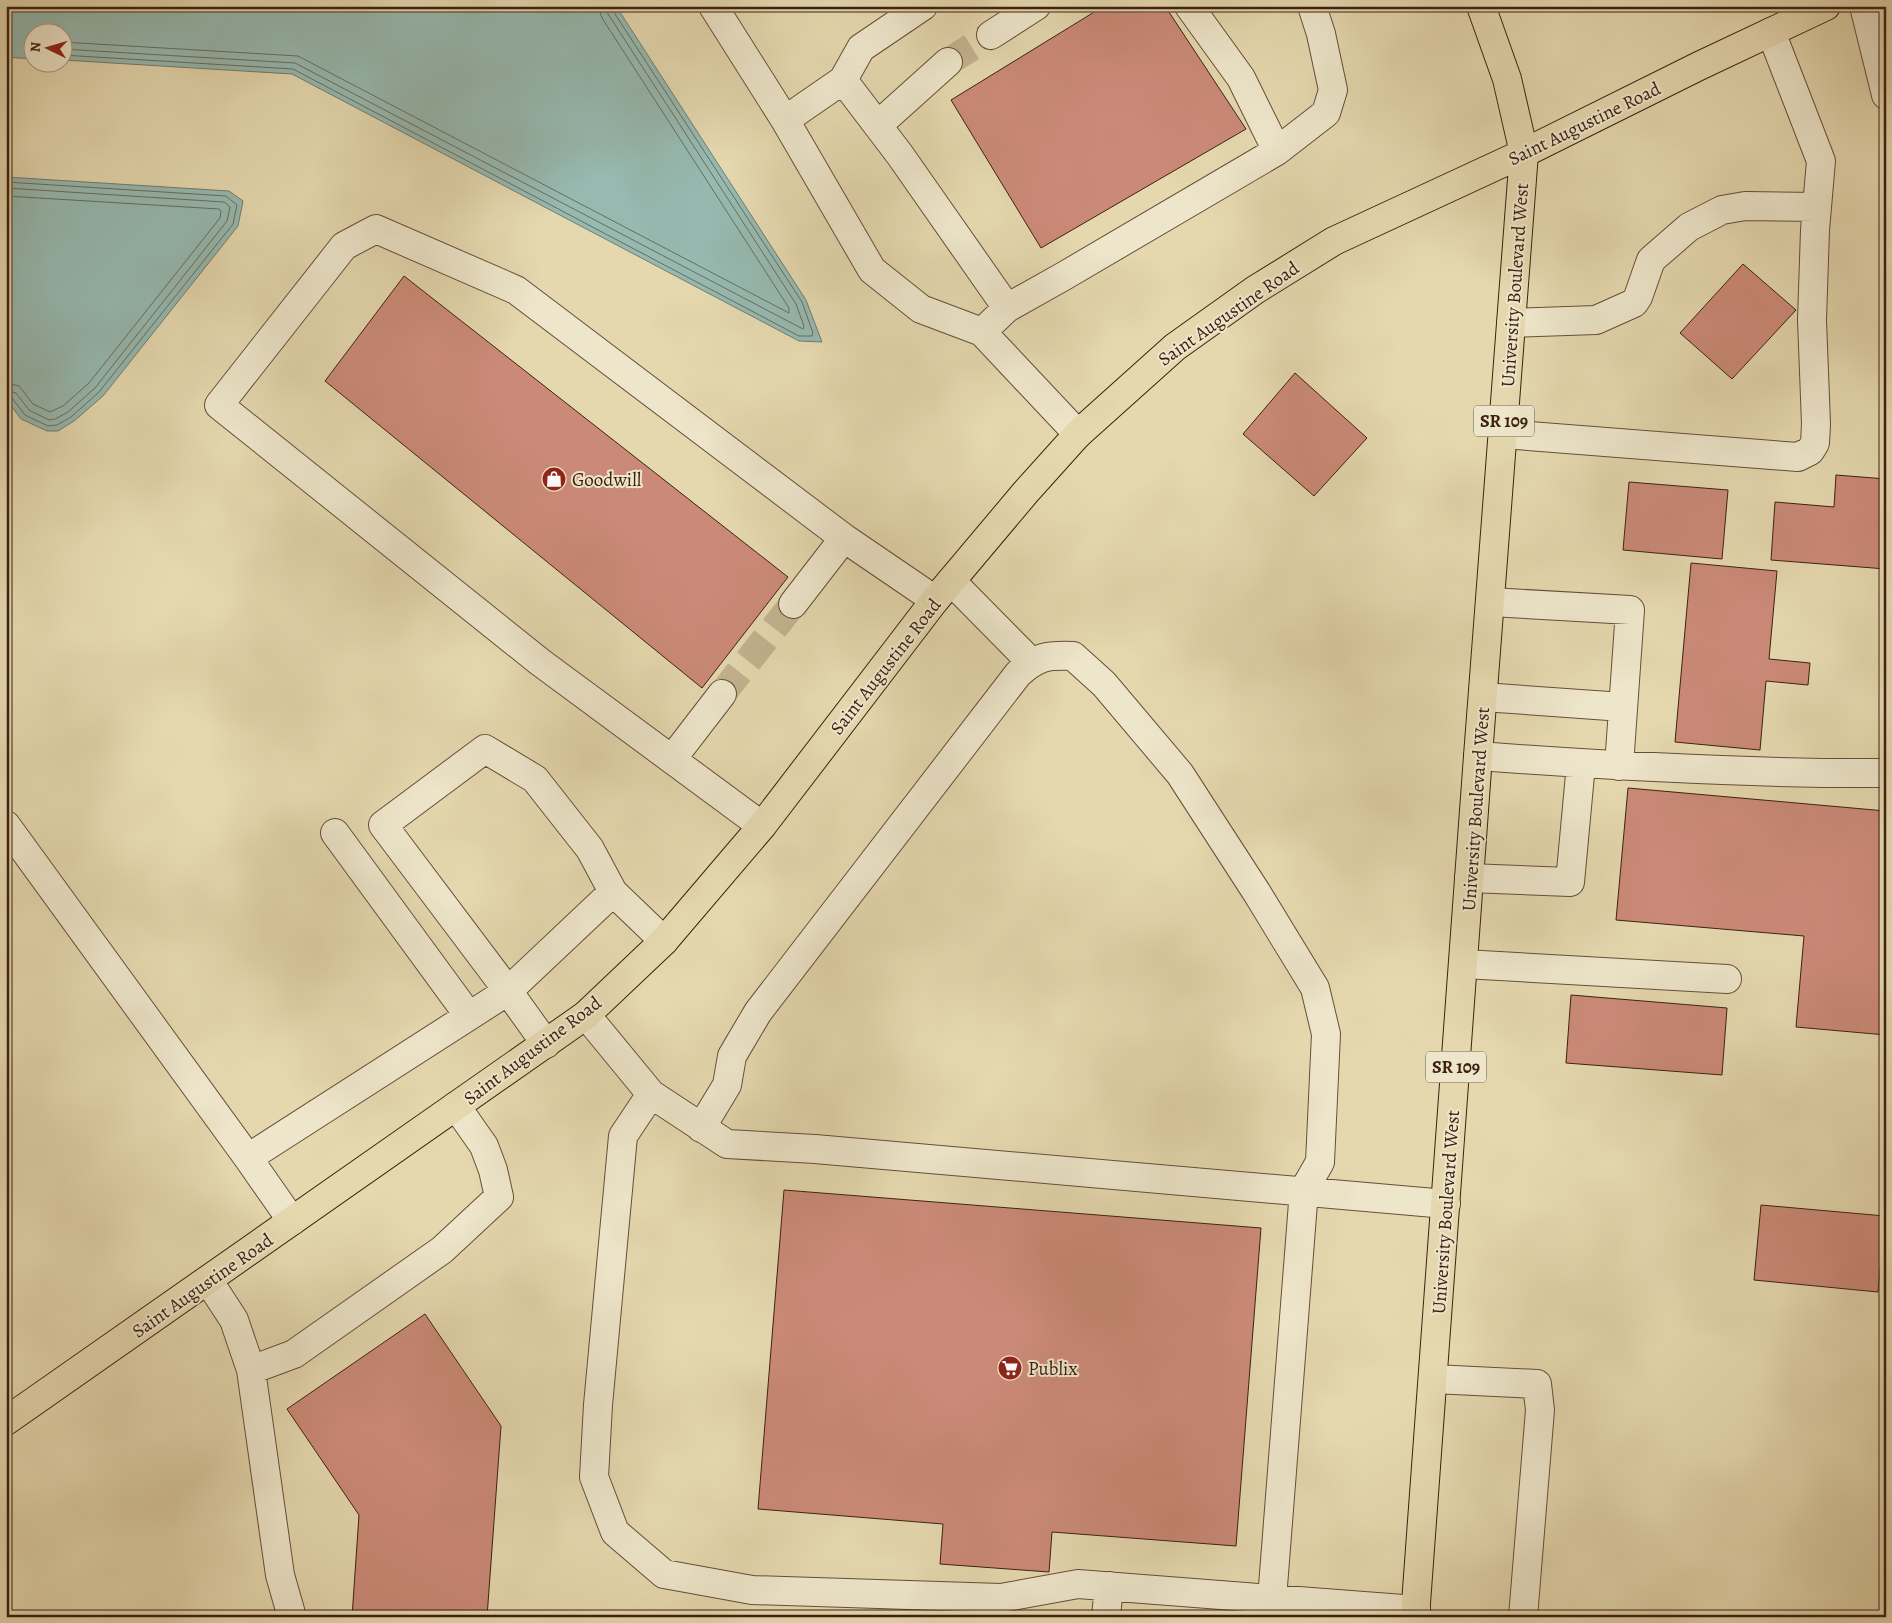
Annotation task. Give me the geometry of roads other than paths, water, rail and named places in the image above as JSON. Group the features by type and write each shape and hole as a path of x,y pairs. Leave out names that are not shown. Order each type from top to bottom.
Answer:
{"main road":[{"name":"University Boulevard West","path":"1415,1613 1524,154 1507,79 1481,6"},
{"name":"Saint Augustine Road","path":"6,1422 586,1015 664,941 762,826 943,590 1025,493 1078,434 1175,347 1255,290 1334,241 1524,154 1699,66 1826,6"}],"lane":[{"path":"713,6 785,120 872,270 921,309 982,332 1078,434"},
{"path":"991,35 1036,6"},
{"path":"1189,6 1241,78 1277,151"},
{"path":"982,332 1007,308 1277,151 1326,112 1333,90 1321,34 1312,6"},
{"path":"1864,6 1886,95"},
{"path":"785,120 843,80 861,48 919,8"},
{"path":"1503,434 1798,457 1810,451 1815,443 1816,424 1812,320 1821,160 1771,32"},
{"path":"878,125 948,62"},
{"path":"843,80 878,125 1007,308"},
{"path":"1511,323 1596,320 1634,303 1638,297 1651,260 1689,228 1722,210 1745,206 1817,207"},
{"path":"762,826 540,662 219,404 344,246 376,229 516,290 844,538 943,590 1030,662"},
{"path":"793,604 844,538"},
{"path":"1490,602 1630,610 1619,766"},
{"path":"701,1128 728,1085 732,1056 758,1012 1018,674 1030,662 1050,655 1073,656 1104,684 1180,774 1315,988 1326,1034 1320,1162 1304,1190 1272,1599"},
{"path":"672,759 722,694"},
{"path":"1483,697 1623,707"},
{"path":"546,1044 384,825 485,749 535,779 590,849 613,892 664,941"},
{"path":"1478,756 1619,766 1828,773 1886,773"},
{"path":"1469,878 1570,882 1581,764"},
{"path":"6,825 292,1221"},
{"path":"335,833 469,1016"},
{"path":"248,1158 508,991 613,892"},
{"path":"1464,964 1727,979"},
{"path":"586,1015 652,1094 726,1144 815,1149 1304,1190 1446,1204"},
{"path":"652,1094 623,1136 598,1405 594,1477 615,1532 664,1574 752,1590 1001,1607 1078,1584 1272,1599 1327,1610 1415,1613"},
{"path":"252,1370 294,1354 442,1250 499,1197 493,1170 484,1146 456,1106"},
{"path":"208,1280 234,1320 252,1370 280,1576 292,1617"},
{"path":"1433,1378 1537,1384 1540,1410 1523,1617"},
{"path":"1106,1617 1108,1586"}],"water":[{"path":"6,6 616,6 806,300 822,342 799,341 292,74 72,61 72,22 22,22 22,58 6,57"},
{"path":"6,177 229,191 243,201 238,226 103,396 74,421 58,431 47,431 21,419 6,399"}],"tunnel":[{"path":"948,62 991,35"},
{"path":"722,694 793,604"}],"place":[{"name":"Goodwill","path":"554,479"},
{"name":"Publix","path":"1010,1368"}]}
